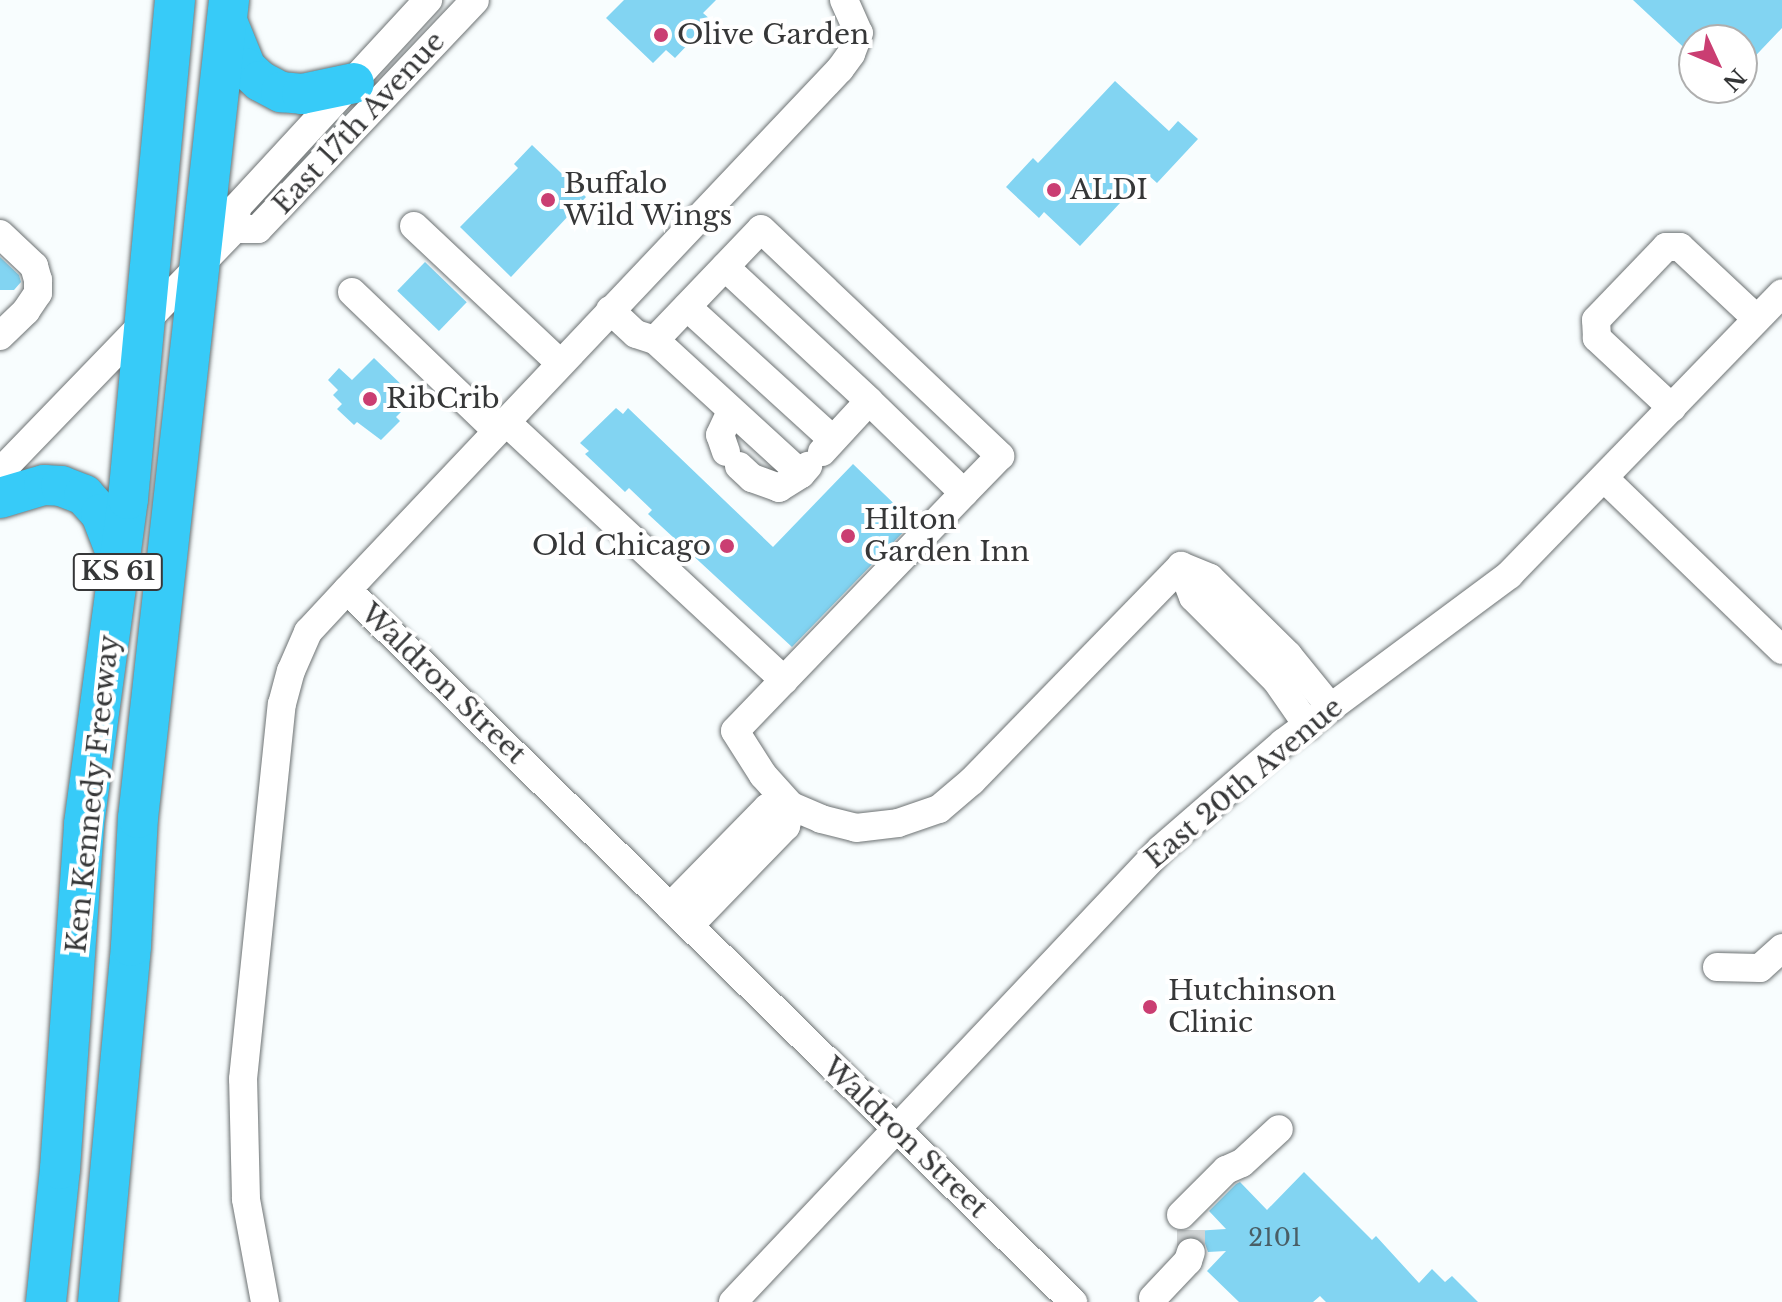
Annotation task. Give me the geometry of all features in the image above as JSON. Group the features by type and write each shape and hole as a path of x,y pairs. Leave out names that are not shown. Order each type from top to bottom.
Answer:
{"highway":[{"name":"Ken Kennedy Freeway","path":"46,1302 60,1169 84,824 119,561 132,343 160,157 175,0"},
{"name":"Ken Kennedy Freeway","path":"98,1302 131,946 138,818 183,414 217,239 228,10"},
{"path":"228,10 246,68 260,81 281,92 302,94 354,83"},
{"path":"160,157 171,204 217,239"},
{"path":"132,343 166,369 180,396 183,414"},
{"path":"0,498 44,485 61,486 84,495 101,514 119,561"}],"street":[{"name":"East 17th Avenue","path":"0,472 132,343 217,239 237,207 428,0"},
{"name":"East 17th Avenue","path":"217,239 258,229 475,0"},
{"name":"Waldron Street","path":"844,0 859,33 851,54 347,590 1073,1302"},
{"path":"414,226 560,363"},
{"path":"655,340 761,229 1000,456 735,731 763,775 791,806"},
{"path":"0,234 34,266 38,293 26,311 0,336"},
{"path":"1672,408 1597,338 1596,320 1666,247 1680,247 1757,319"},
{"path":"725,267 964,493"},
{"path":"352,292 784,680"},
{"name":"East 20th Avenue","path":"733,1302 1161,849 1308,726 1509,575 1782,293"},
{"path":"687,307 816,458"},
{"path":"610,310 636,334 655,340 731,411 816,458"},
{"path":"731,411 720,435 732,459 752,478 779,488 816,458 869,401"},
{"path":"1605,479 1782,650"},
{"path":"1181,566 1210,578 1288,655 1331,708"},
{"path":"1181,566 1193,597 1276,680 1308,726"},
{"path":"680,917 767,808 791,806 856,828 898,823 939,809 972,781 1181,566"},
{"path":"265,1302 246,1199 243,1093 282,704 291,671 308,632 347,590"},
{"path":"1717,967 1760,968 1782,948"},
{"path":"1153,1298 1188,1261 1182,1224 1226,1170 1242,1163 1279,1129"}],"building":[{"name":"Olive Garden","path":"624,0 716,0 703,13 711,20 675,58 666,50 653,63 606,18"},
{"path":"1633,0 1782,0 1782,28 1758,53 1758,24 1678,24 1678,42"},
{"path":"1115,81 1169,131 1178,121 1198,139 1157,183 1147,174 1080,246 1044,212 1039,218 1006,187 1033,158 1038,163"},
{"path":"532,145 586,197 511,277 460,227 518,168 514,164"},
{"path":"0,257 19,275 21,282 14,290 0,290"},
{"path":"425,262 467,302 439,331 397,291"},
{"name":"RibCrib","path":"374,358 409,392 399,403 404,409 396,417 400,421 381,440 357,422 354,425 337,409 342,404 333,395 338,390 328,380 339,368 352,380"},
{"name":"Hilton Garden Inn","path":"616,408 623,414 628,408 773,547 853,464 913,522 792,647 648,514 652,510 629,488 625,492 585,454 589,451 580,443"},
{"path":"1304,1172 1372,1240 1376,1236 1419,1283 1432,1269 1445,1282 1452,1276 1478,1302 1326,1302 1320,1296 1313,1302 1239,1302 1207,1271 1226,1251 1208,1252 1204,1241 1196,1236 1179,1240 1179,1232 1226,1229 1209,1211 1240,1182 1267,1210"}],"tunnel":[{"path":"1191,1230 1191,1252"}],"place":[{"name":"Olive Garden","path":"661,35"},
{"name":"ALDI","path":"1054,190"},
{"name":"Buffalo Wild Wings","path":"548,200"},
{"name":"RibCrib","path":"370,399"},
{"name":"Hilton Garden Inn","path":"848,536"},
{"name":"Old Chicago","path":"727,546"},
{"name":"Hutchinson Clinic","path":"1150,1007"}]}
